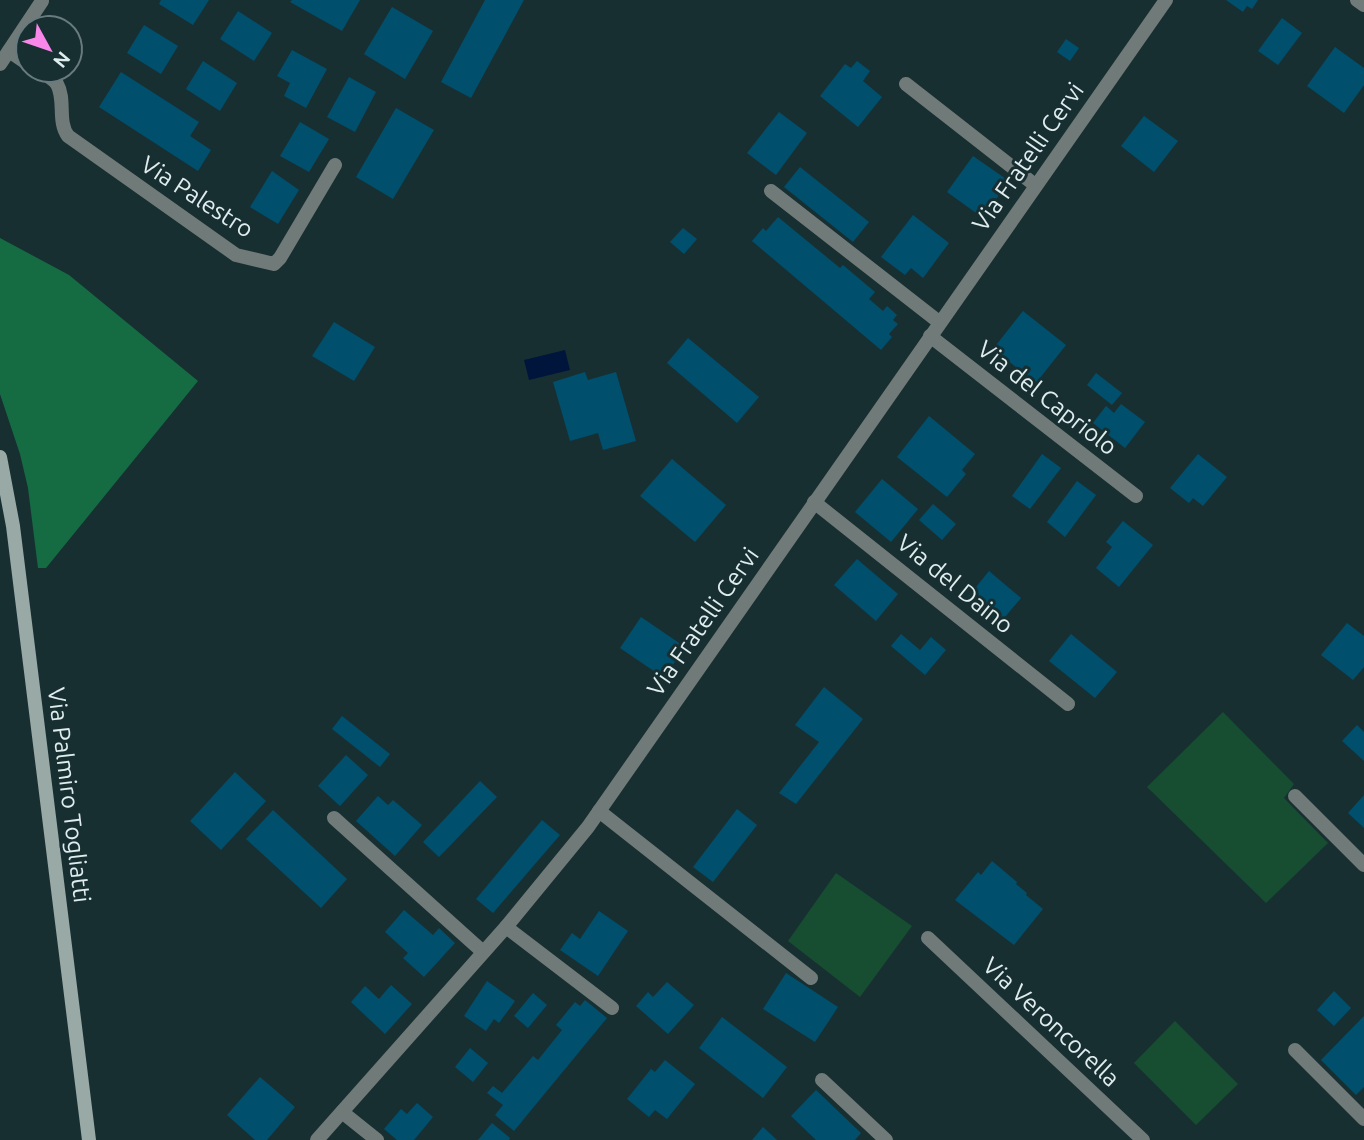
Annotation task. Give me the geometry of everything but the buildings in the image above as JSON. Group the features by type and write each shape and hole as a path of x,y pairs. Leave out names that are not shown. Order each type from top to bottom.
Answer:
{"street":[{"name":"Via Fratelli Cervi","path":"317,1140 506,927 575,844 1166,0"},
{"path":"1357,0 1364,5"},
{"path":"0,64 42,1"},
{"path":"9,51 14,54"},
{"name":"Via Palestro","path":"56,84 62,124 68,136 236,256 274,264 335,165"},
{"path":"906,84 1035,185"},
{"path":"771,191 939,322"},
{"name":"Via del Capriolo","path":"930,336 1136,496"},
{"name":"Via Palmiro Togliatti","path":"0,457 13,526 89,1140"},
{"name":"Via del Daino","path":"814,502 1068,704"},
{"path":"1295,796 1364,865"},
{"path":"599,811 811,978"},
{"path":"334,818 483,952"},
{"path":"506,927 612,1008"},
{"name":"Via Veroncorella","path":"928,938 1143,1140"},
{"path":"1295,1051 1364,1119"},
{"path":"822,1080 886,1140"},
{"path":"342,1112 377,1140"}],"green space":[{"path":"0,238 69,275 198,381 46,568 38,568 28,488 0,394"},
{"path":"1223,712 1294,784 1284,798 1328,843 1266,903 1147,787"},
{"path":"836,873 912,926 860,997 788,941"},
{"path":"1175,1021 1238,1084 1196,1125 1134,1063"}],"water":[{"path":"565,350 570,370 529,380 524,360"}]}
